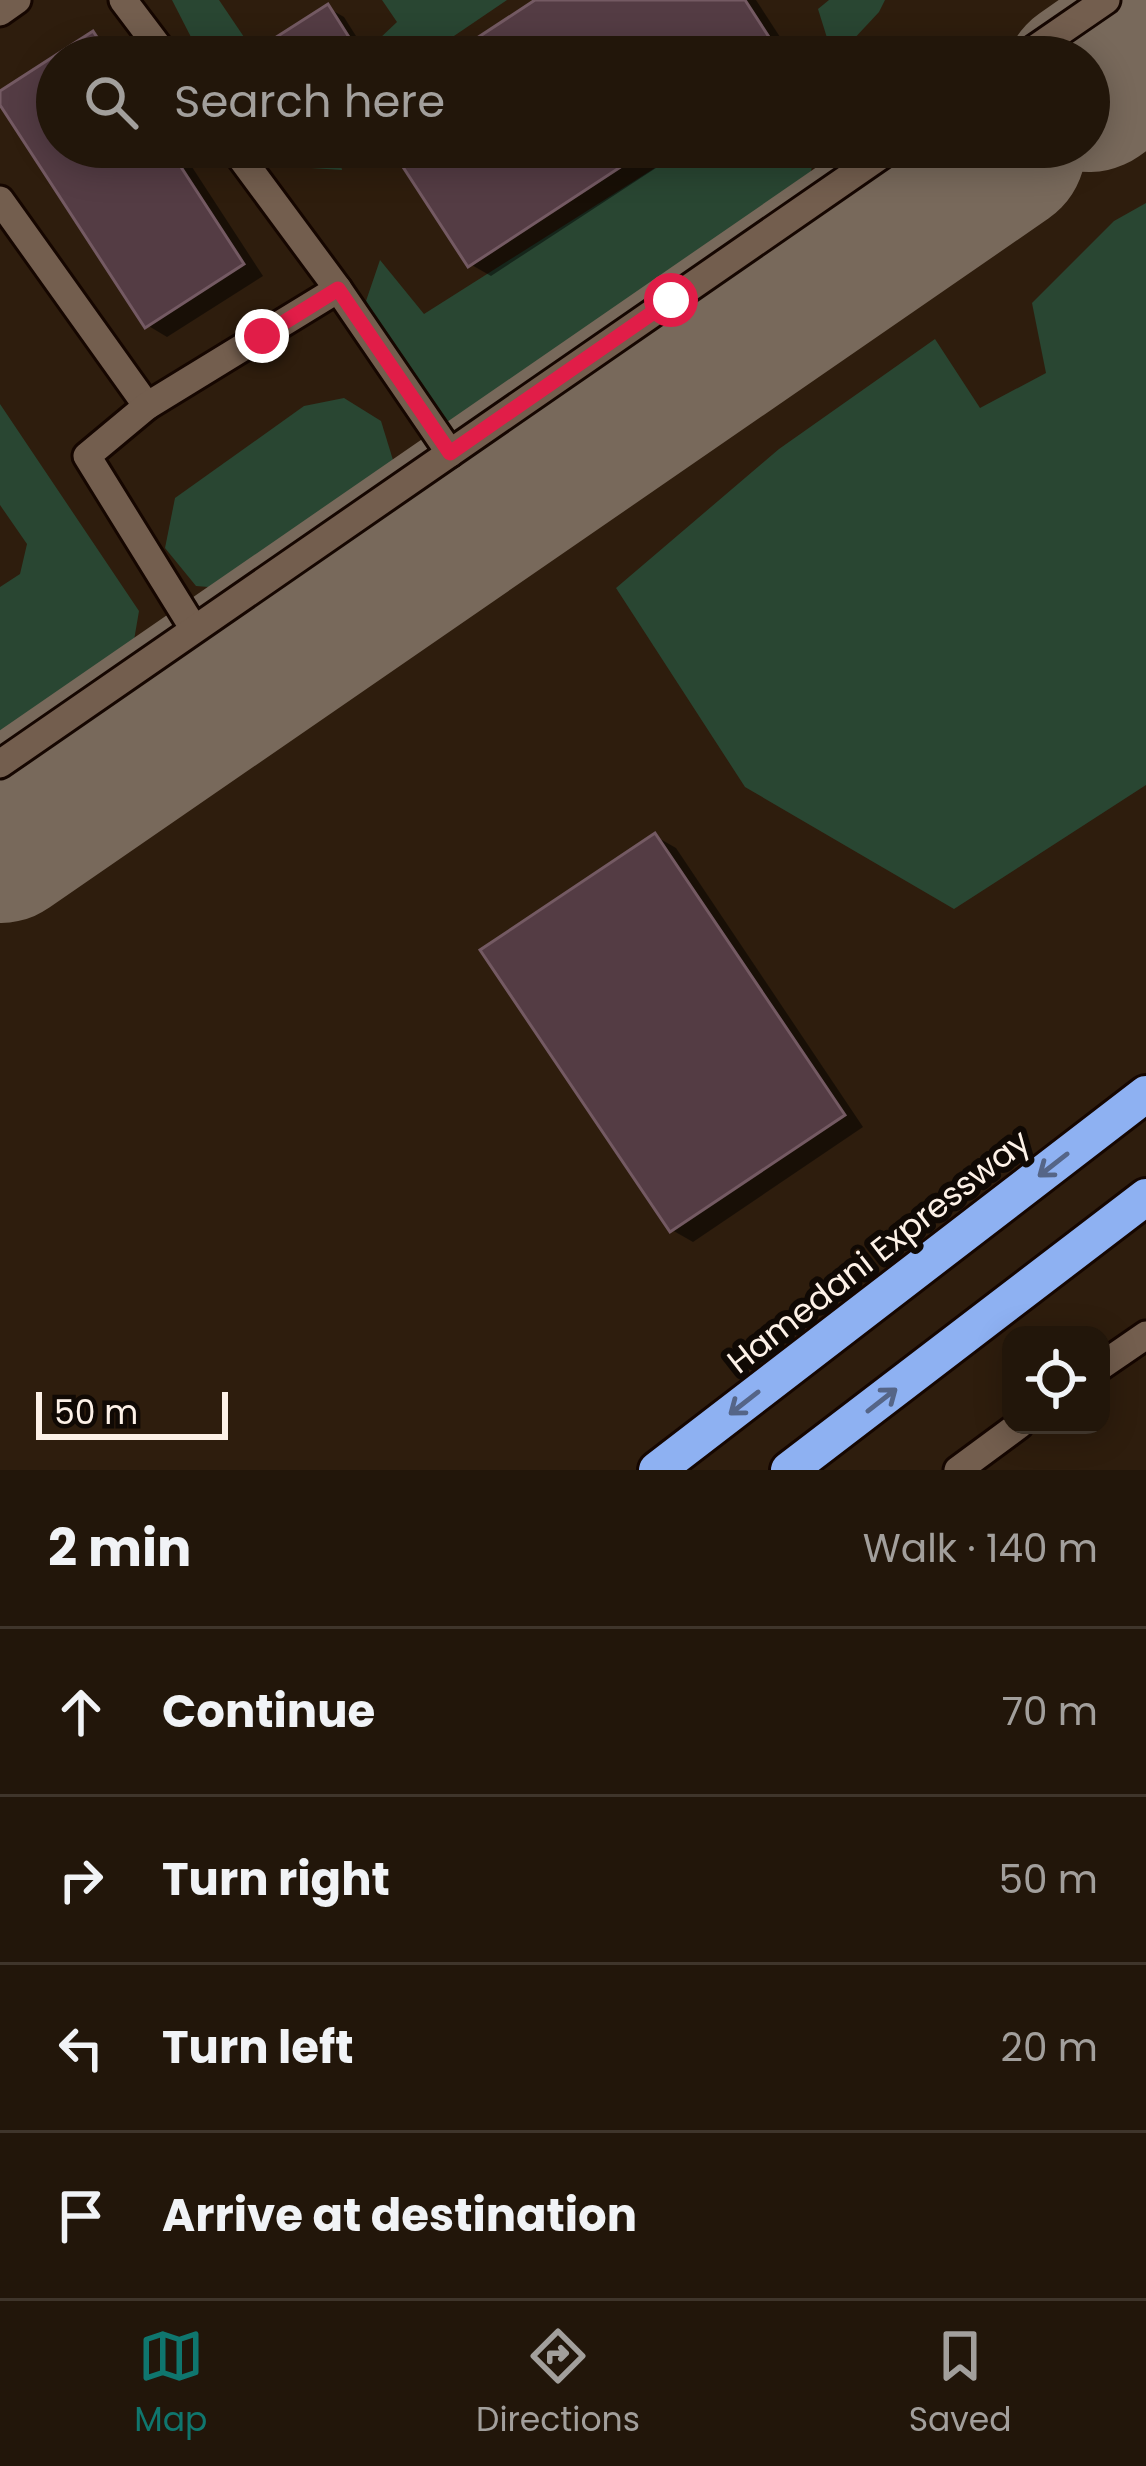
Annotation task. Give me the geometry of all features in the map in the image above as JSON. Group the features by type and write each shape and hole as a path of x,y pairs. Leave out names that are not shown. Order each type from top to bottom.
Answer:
{"highway":[{"name":"Hamedani Expressway","path":"657,1470 1146,1094"},
{"path":"789,1470 1146,1197"}],"lane":[{"path":"0,12 16,0"},
{"path":"124,0 151,36"},
{"path":"1054,36 1106,0"},
{"path":"248,168 338,289 450,453"},
{"path":"0,764 863,168"},
{"path":"0,200 147,406"},
{"path":"194,629 87,456 147,406 338,289"},
{"path":"1110,1360 1146,1335"},
{"path":"958,1470 1007,1434"}],"green space":[{"path":"172,0 219,0 243,36 190,36"},
{"path":"382,0 507,0 454,36 382,36 397,22"},
{"path":"829,0 885,0 857,36 826,36 818,9"},
{"path":"655,168 812,168 808,184 457,428 408,406 366,301 380,260 424,314"},
{"path":"1146,203 1146,785 954,909 745,787 616,588 779,449 935,339 980,408 1046,373 1032,303 1114,221"},
{"path":"344,398 381,421 393,460 383,488 245,590 196,586 165,548 175,498 304,406"},
{"path":"0,404 139,611 133,646 0,738 0,587 20,574 27,544 0,505"}],"building":[{"path":"535,0 745,0 768,36 480,36"},
{"path":"328,4 348,36 278,36"},
{"path":"36,68 36,160 0,105 0,91"},
{"path":"41,168 182,168 244,264 145,328"},
{"path":"404,168 619,168 468,267"},
{"path":"655,833 845,1115 670,1232 480,950"}],"runway":[{"path":"1110,70 1146,45"},
{"path":"0,836 969,168"}],"route":[{"path":"262,336 338,289 450,453 671,300"}]}
